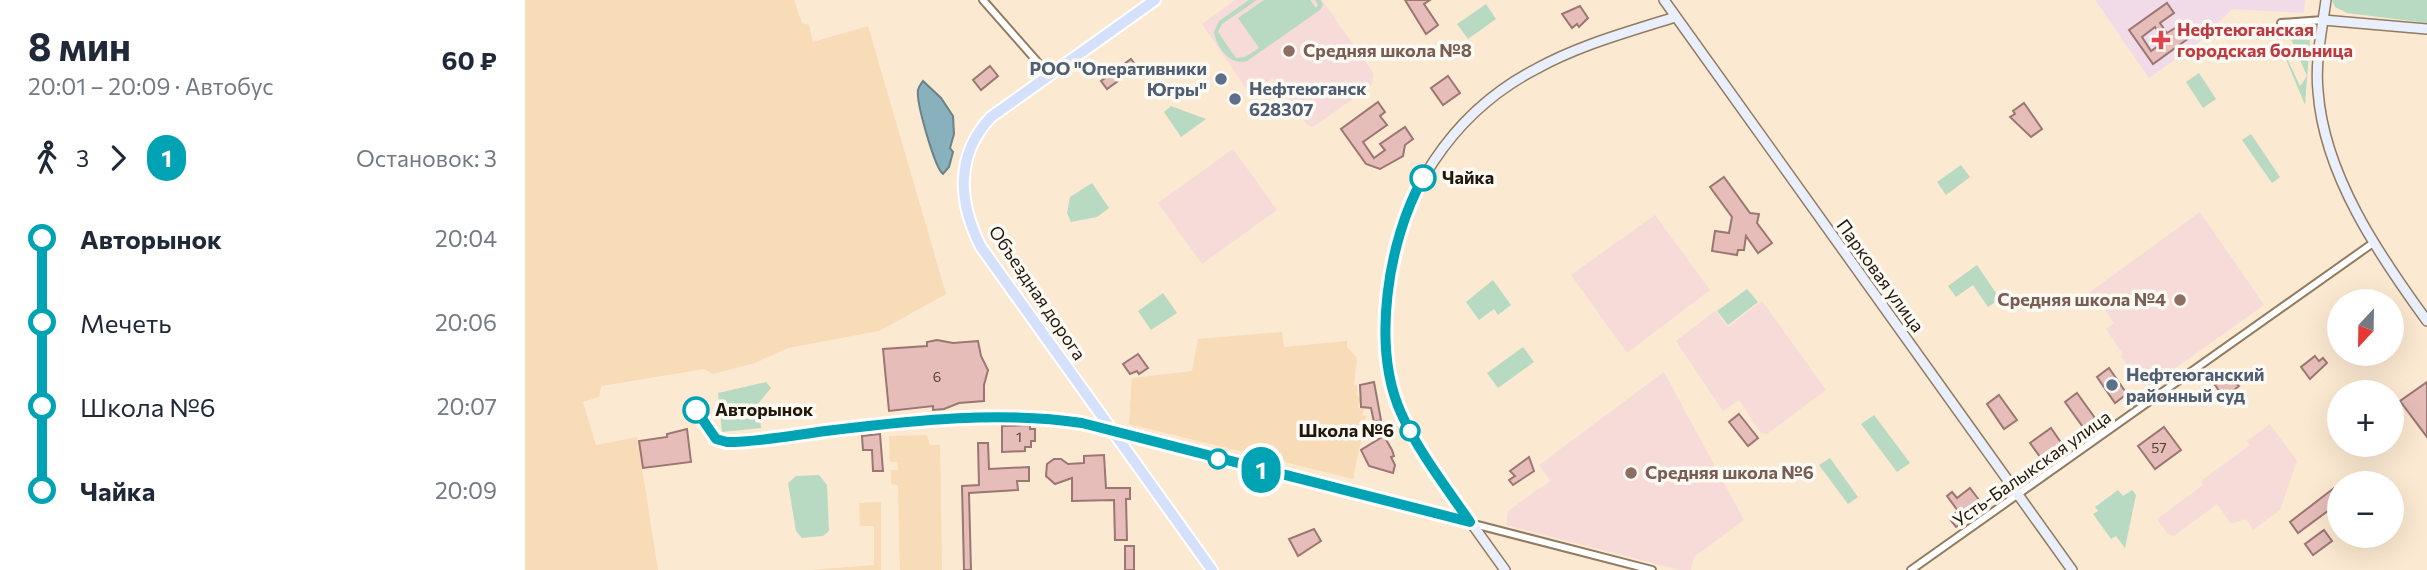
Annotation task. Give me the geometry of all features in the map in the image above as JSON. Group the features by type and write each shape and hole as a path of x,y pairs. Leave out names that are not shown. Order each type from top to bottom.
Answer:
{"main road":[{"name":"Объездная дорога","path":"1155,0 991,117 977,133 964,165 966,207 981,247 1212,570"},
{"name":"Парковая улица","path":"1664,0 2072,570"},
{"path":"2326,0 2317,79 2323,123 2335,160 2373,243 2427,321"},
{"path":"1505,570 1408,427 1397,404 1390,376 1387,318 1390,280 1405,217 1436,156 1463,124 1503,89 1535,69 1568,54 1675,16"},
{"path":"2323,20 2427,29"}],"street":[{"path":"983,0 1049,75"},
{"path":"2281,23 2323,20"},
{"name":"Усть-Балыкская улица","path":"1911,570 2373,243"},
{"path":"692,404 716,439 727,442 986,417 1057,419 1111,430 1652,570"}],"shaded area":[{"path":"525,0 794,0 802,23 809,25 813,42 868,26 946,294 879,331 788,348 755,363 713,374 704,369 601,386 599,397 583,402 596,445 637,437 658,570 525,570"},
{"name":"Средняя школа №8","path":"1235,0 1322,0 1374,74 1371,86 1313,127 1307,125 1273,78 1250,94 1202,24"},
{"name":"Нефтеюганская городская больница","path":"2095,0 2305,0 2304,13 2232,9 2197,44 2149,78"},
{"path":"1233,149 1277,210 1202,264 1158,203"},
{"name":"Средняя школа №4","path":"2200,212 2264,305 2146,389 2121,356 2123,354 2106,329 2114,323 2098,299 2092,302 2090,292"},
{"path":"1655,215 1710,290 1627,353 1571,275"},
{"path":"1762,301 1826,390 1767,434 1761,433 1739,400 1723,411 1676,341 1715,311 1728,327"},
{"path":"1282,332 1284,347 1347,341 1347,347 1357,358 1354,385 1357,386 1357,396 1361,398 1358,407 1364,409 1362,415 1366,416 1353,479 1129,424 1132,378 1192,371 1198,339"},
{"name":"Средняя школа №6","path":"1664,372 1744,520 1694,557 1691,570 1680,570 1506,525 1508,511 1550,481 1539,465"},
{"path":"2270,424 2297,461 2280,510 2253,530 2246,519 2231,524 2217,504 2174,536 2168,534 2157,519 2203,485 2201,481 2250,445 2247,441"},
{"path":"927,435 930,445 940,445 942,570 900,570 898,485 891,484 891,470 898,470 898,462 890,462 889,436"},
{"path":"881,502 881,570 811,570 874,565 874,526 860,526 859,503"}],"green space":[{"path":"1249,0 1257,0 1222,24 1218,32 1236,58 1245,57 1259,48 1238,18 1264,0 1310,0 1316,8 1318,5 1315,0 1321,0 1323,5 1320,10 1247,61 1235,61 1221,50 1214,32 1219,21"},
{"path":"2332,0 2427,0 2427,23 2347,13 2335,7"},
{"path":"1486,4 1496,19 1468,39 1457,24"},
{"path":"2275,33 2300,86 2307,76 2290,37 2310,40 2305,105"},
{"path":"2199,73 2216,99 2203,108 2186,82"},
{"path":"1171,106 1206,119 1181,137 1164,112"},
{"path":"2251,134 2280,177 2272,183 2242,140"},
{"path":"1961,165 1970,177 1946,195 1937,182"},
{"path":"1092,183 1109,208 1097,217 1071,222 1067,213 1070,197"},
{"path":"1977,265 2000,299 1988,307 1973,285 1956,297 1948,286"},
{"path":"1493,280 1511,305 1498,315 1494,309 1479,320 1466,302"},
{"path":"1747,289 1758,302 1728,325 1717,311"},
{"path":"1163,293 1177,313 1151,330 1138,311"},
{"path":"1523,347 1534,362 1498,388 1487,373"},
{"path":"766,382 771,388 758,404 761,428 722,432 718,393"},
{"path":"1874,415 1910,463 1897,472 1861,424"},
{"path":"1830,458 1858,497 1848,504 1819,465"},
{"path":"819,475 827,485 829,531 823,536 802,538 796,531 788,483 796,476"},
{"path":"2118,490 2123,496 2132,490 2136,495 2125,548 2116,536 2111,539 2093,514 2098,511 2095,507"}],"water":[{"path":"923,81 941,98 953,116 954,134 950,148 953,152 949,167 943,174 931,148 920,108 918,90"}],"building":[{"path":"1405,0 1430,0 1424,4 1438,25 1426,34"},
{"path":"2167,3 2174,13 2160,23 2167,33 2180,25 2189,38 2153,64 2129,30","holes":["2155,27 2165,41 2151,51 2142,37"]},
{"path":"1580,6 1588,18 1579,27 1577,24 1572,28 1562,14"},
{"path":"1131,59 1137,67 1107,89 1101,81"},
{"path":"990,66 998,76 981,90 973,80"},
{"path":"1448,76 1460,93 1443,105 1431,88"},
{"path":"1378,102 1385,112 1380,116 1387,125 1363,142 1374,158 1385,150 1380,144 1405,127 1413,139 1405,145 1403,156 1380,169 1366,164 1341,129"},
{"path":"2024,103 2042,129 2031,137 2010,117 2015,114 2013,111"},
{"path":"1724,177 1750,213 1759,214 1757,223 1772,243 1758,253 1746,236 1744,250 1738,250 1737,255 1712,251 1715,231 1729,233 1732,217 1710,187"},
{"path":"937,340 953,343 978,341 988,370 984,401 959,403 944,409 933,410 933,406 889,411 883,349 927,346 927,342"},
{"path":"1138,354 1148,368 1139,374 1137,371 1130,374 1123,364"},
{"path":"2315,356 2319,361 2323,358 2327,363 2310,379 2301,367"},
{"name":"Нефтеюганский районный суд","path":"2109,368 2127,394 2115,403 2097,377"},
{"path":"2227,376 2239,386 2224,398 2215,385"},
{"path":"1374,382 1381,420 1374,422 1371,408 1361,407 1360,385"},
{"path":"2427,382 2427,437 2404,406 2404,398"},
{"path":"2077,393 2095,418 2083,427 2065,402"},
{"path":"1999,395 2017,420 2004,429 1987,404"},
{"path":"1739,414 1758,438 1748,446 1729,422"},
{"path":"1030,425 1030,429 1035,429 1035,441 1031,441 1031,447 1025,447 1025,451 1002,452 1002,426"},
{"path":"2164,427 2181,450 2155,469 2138,446"},
{"path":"2051,428 2064,447 2043,461 2030,443"},
{"path":"687,429 691,462 643,468 639,441 667,437 667,434"},
{"path":"880,434 883,471 873,471 872,450 863,450 862,436"},
{"path":"1384,436 1394,456 1391,457 1395,465 1393,473 1369,466 1361,450"},
{"path":"978,443 988,443 989,469 1029,467 1029,481 1017,481 1018,490 969,493 971,570 964,570 962,486 979,485"},
{"path":"1104,455 1106,488 1130,488 1130,499 1126,499 1127,540 1115,540 1114,500 1072,501 1072,478 1055,484 1046,476 1047,464 1054,459 1061,459 1068,464 1084,463 1084,456"},
{"path":"1529,457 1534,471 1513,485 1509,480 1515,476 1510,471"},
{"path":"1970,488 1985,508 1956,527 1949,518 1958,511 1947,496 1952,492 1957,498"},
{"path":"2327,493 2327,512 2298,533 2290,522"},
{"path":"1314,529 1321,541 1298,556 1289,539"},
{"path":"2324,530 2327,534 2327,545 2313,555 2305,544"},
{"path":"1125,546 1134,546 1134,570 1125,570"}],"bus line":[{"name":"1","path":"696,410 716,439 727,442 954,419 1059,419 1470,522 1408,427 1397,404 1390,376 1387,318 1392,262 1405,217 1423,178"}],"place":[{"name":"Нефтеюганская городская больница","path":"2161,40"},
{"name":"Средняя школа №8","path":"1289,51"},
{"name":"РОО \"Оперативники Югры\"","path":"1221,79"},
{"name":"Нефтеюганск 628307","path":"1235,99"},
{"name":"Чайка","path":"1423,178"},
{"name":"Средняя школа №4","path":"2180,300"},
{"name":"Нефтеюганский районный суд","path":"2112,385"},
{"name":"Авторынок","path":"696,410"},
{"name":"Школа №6","path":"1410,431"},
{"name":"Средняя школа №6","path":"1631,473"}]}
